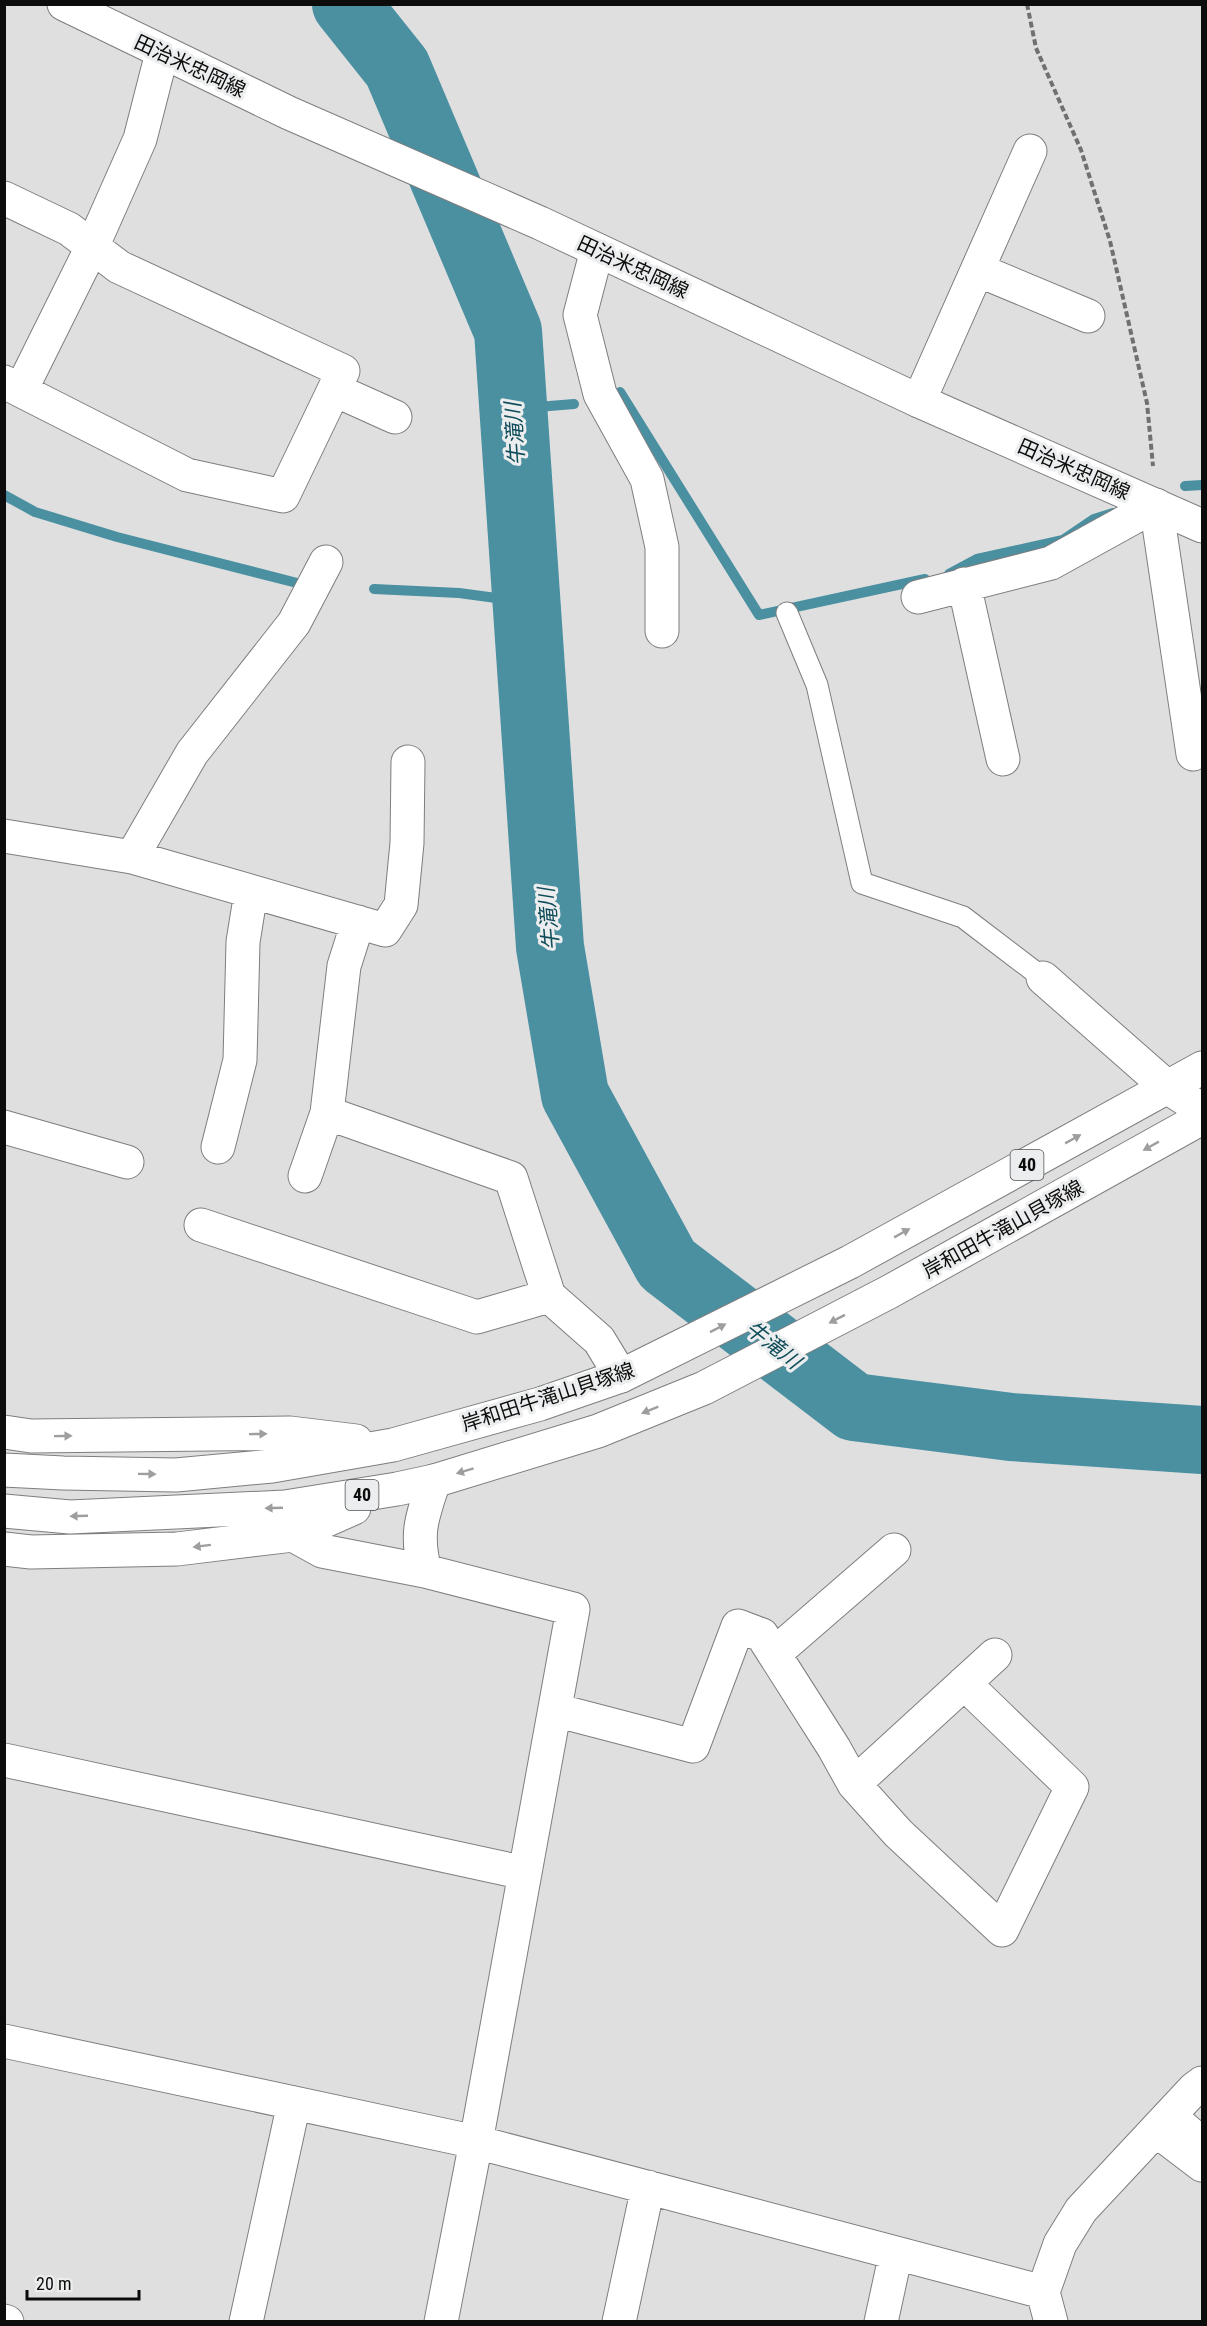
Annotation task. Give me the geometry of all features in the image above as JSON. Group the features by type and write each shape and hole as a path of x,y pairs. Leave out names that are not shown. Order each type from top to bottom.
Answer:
{"street":[{"name":"田治米忠岡線","path":"64,4 162,53 290,112 540,223 919,400 1203,526"},
{"path":"4,198 69,229 93,245 119,267 343,371 283,496 187,476 13,386 93,245 140,139 162,53"},
{"path":"919,400 1030,151"},
{"path":"597,250 580,315 600,394 647,479 662,547 662,631"},
{"path":"978,270 1088,316"},
{"path":"335,390 395,417"},
{"path":"918,597 1051,563 1156,505 1193,754"},
{"path":"132,857 192,753 294,623 326,562"},
{"path":"964,584 1003,759"},
{"path":"4,836 132,857 385,930 400,905 408,843 408,762"},
{"path":"218,1147 240,1060 243,942 251,892"},
{"path":"305,1176 327,1113 344,966 358,922"},
{"path":"1043,978 1167,1087 1203,1110"},
{"name":"岸和田牛滝山貝塚線","path":"4,1470 176,1475 272,1466 393,1445 540,1404 621,1376 850,1262 1203,1068"},
{"path":"327,1113 511,1178 549,1296 599,1341 621,1376"},
{"name":"岸和田牛滝山貝塚線","path":"4,1511 70,1517 285,1507 434,1481 598,1431 704,1388 889,1292 1203,1118"},
{"path":"4,1127 127,1162"},
{"path":"201,1225 477,1317 549,1296"},
{"path":"4,1432 31,1436 290,1433 393,1445"},
{"path":"425,1571 420,1550 420,1526 434,1481"},
{"path":"4,1549 32,1552 177,1549 293,1535 397,1489"},
{"path":"293,1535 322,1551 425,1571 573,1608 441,2322"},
{"path":"774,1654 894,1550"},
{"path":"555,1710 693,1746 738,1626 762,1635 834,1748 854,1785 898,1833 1002,1930 1072,1787 964,1683"},
{"path":"854,1785 995,1655"},
{"path":"4,1760 525,1873"},
{"path":"4,2042 476,2142 896,2253 1047,2307 1060,2244 1081,2210 1203,2083"},
{"path":"246,2322 294,2103"},
{"path":"1165,2120 1203,2165"},
{"path":"619,2322 648,2187"},
{"path":"881,2322 896,2253"}],"lane":[{"path":"787,613 817,686 862,883 963,917 1043,978"},
{"path":"1165,2120 1203,2136"}],"path":[{"path":"1027,4 1036,48 1081,150 1110,241 1147,403 1156,505"}],"waterway":[{"name":"牛滝川","path":"346,4 397,68 508,331 550,947 575,1095 667,1264 854,1407 1011,1427 1202,1440"},
{"path":"620,392 759,615 925,579"},
{"path":"513,409 574,404"},
{"path":"1185,486 1202,485"},
{"path":"4,495 35,512 117,537 305,585"},
{"path":"949,574 977,559 1063,540 1094,519 1113,513"},
{"path":"374,589 459,593 526,602"}]}
